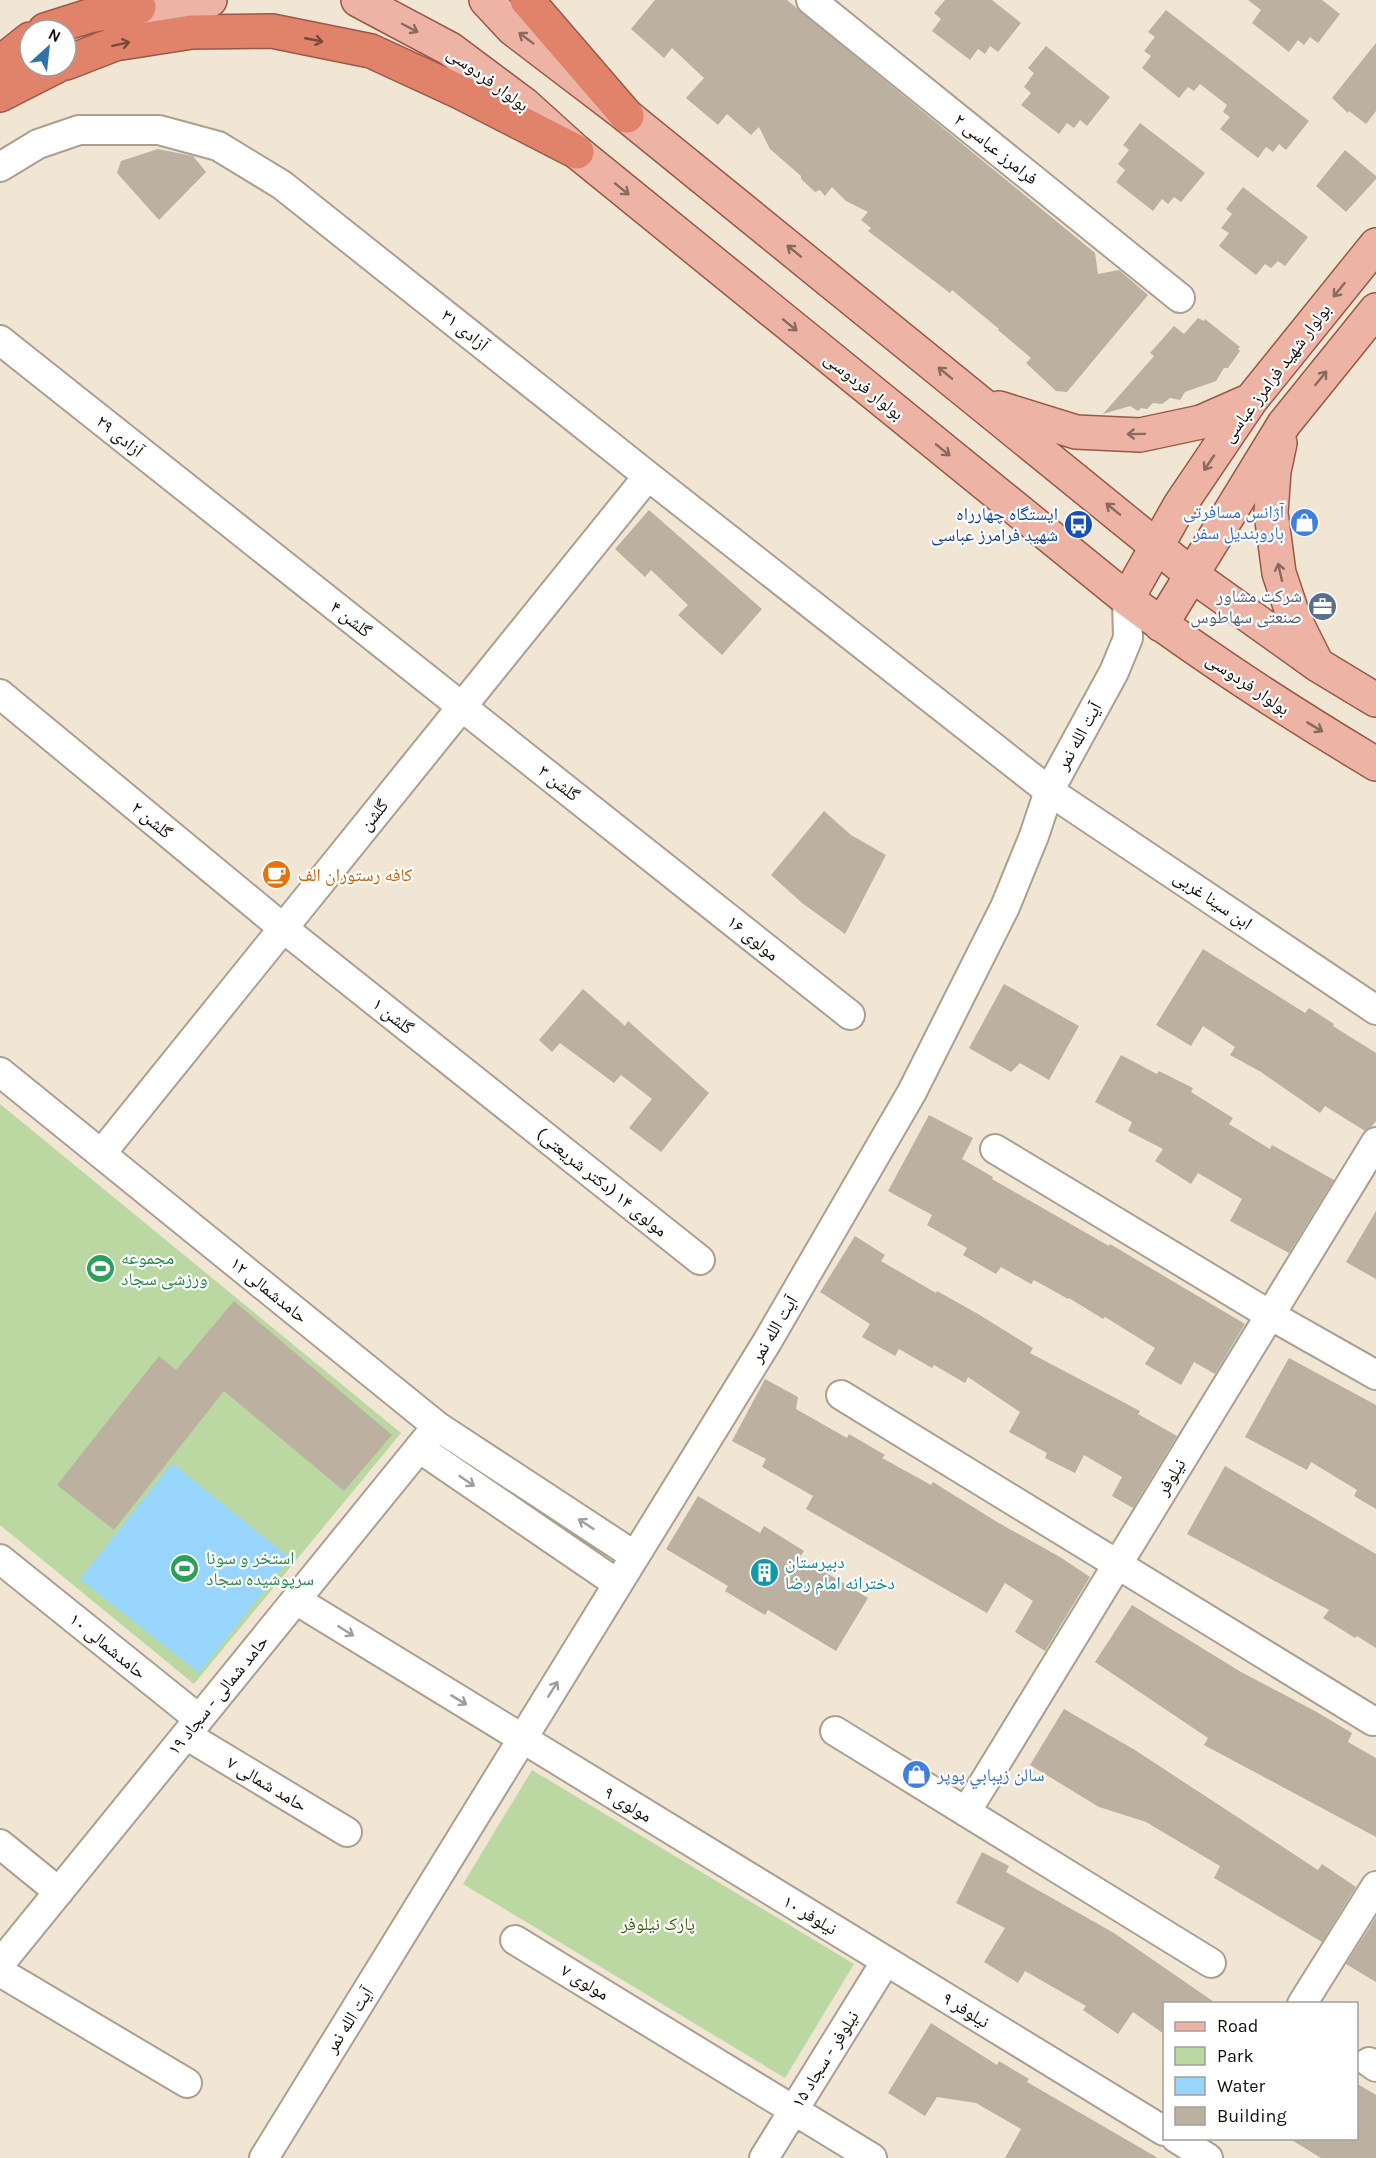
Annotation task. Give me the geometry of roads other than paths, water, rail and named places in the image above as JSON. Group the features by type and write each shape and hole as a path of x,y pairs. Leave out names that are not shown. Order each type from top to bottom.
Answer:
{"highway":[{"path":"527,0 627,116"},
{"path":"78,20 139,7"},
{"path":"78,58 115,44 192,32 272,31 371,51 462,93 577,152"},
{"path":"0,63 18,49"},
{"path":"0,95 33,78"}],"main road":[{"path":"96,0 139,7 210,0"},
{"name":"بولوار فردوسی","path":"358,0 450,50 525,105 577,152 1161,625 1290,712 1376,764"},
{"path":"486,0 513,29 627,116 1192,575 1317,664 1376,700"},
{"name":"بولوار شهید فرامرز عباسی","path":"1127,599 1180,505 1251,400 1376,245"},
{"name":"بولوار شهید فرامرز عباسی","path":"1161,625 1284,424 1376,310"},
{"path":"983,404 1076,432 1140,435 1201,422 1251,400"},
{"path":"1284,424 1274,471 1271,513 1279,573 1294,618 1317,664"}],"street":[{"name":"فرامرز عباسی ۲","path":"811,0 1180,298"},
{"name":"آزادی ۳۱","path":"0,167 38,144 79,130 159,130 218,146 282,185 1049,791"},
{"name":"آزادی ۲۹","path":"0,340 239,532"},
{"name":"گلشن","path":"101,1154 648,476"},
{"name":"گلشن ۴","path":"239,532 462,706"},
{"name":"آیت الله نمر","path":"264,2158 767,1342 912,1092 1005,907 1034,836 1049,791 1114,672 1128,638 1127,599"},
{"path":"1128,638 1161,625"},
{"name":"گلشن ۲","path":"11,703 283,928"},
{"name":"گلشن ۳","path":"462,706 656,861"},
{"name":"ابن سینا غربی","path":"1049,791 1376,1010"},
{"name":"مولوی ۱۶","path":"656,861 850,1015"},
{"name":"گلشن ۱","path":"283,928 504,1104"},
{"name":"حامدشمالی ۱۲","path":"0,1072 437,1426 635,1556"},
{"name":"مولوی ۱۴ (دکتر شریعتی)","path":"504,1104 700,1260"},
{"name":"نیلوفر","path":"966,1812 1376,1142"},
{"path":"995,1149 1270,1315 1376,1376"},
{"path":"842,1395 1373,1721"},
{"name":"حامد شمالی - سجاد ۱۹","path":"0,1964 437,1426"},
{"path":"419,1448 618,1584"},
{"name":"حامدشمالی ۱۰","path":"8,1566 193,1727"},
{"name":"مولوی ۹","path":"296,1600 734,1869"},
{"name":"حامد شمالی ۷","path":"193,1727 347,1832"},
{"path":"835,1731 1211,1963"},
{"path":"0,1844 59,1892"},
{"name":"نیلوفر ۱۰","path":"734,1869 886,1961"},
{"path":"1303,2002 1376,1886"},
{"name":"مولوی ۷","path":"515,1940 872,2158"},
{"name":"نیلوفر ۹","path":"886,1961 1163,2130"},
{"name":"نیلوفر - سجاد ۱۵","path":"764,2158 886,1961"},
{"path":"0,1972 187,2083"},
{"path":"1178,2140 1207,2158 1218,2140"}],"water":[{"name":"استخر و سونا سرپوشیده سجاد","path":"172,1463 290,1558 199,1673 80,1579"}],"place":[{"name":"آژانس مسافرتی باروبندیل سفر","path":"1305,522"},
{"name":"ایستگاه چهارراه شهید فرامرز عباسی","path":"1079,524"},
{"name":"شرکت مشاور صنعتی سهاطوس","path":"1323,606"},
{"name":"کافه رستوران الف","path":"277,875"},
{"name":"مجموعه ورزشی سجاد","path":"100,1268"},
{"name":"استخر و سونا سرپوشیده سجاد","path":"185,1568"},
{"name":"دبیرستان دخترانه امام رضا","path":"764,1572"},
{"name":"سالن زيبابي پوپر","path":"916,1775"}],"park label":[{"name":"پارک نیلوفر","path":"658,1924"}]}
